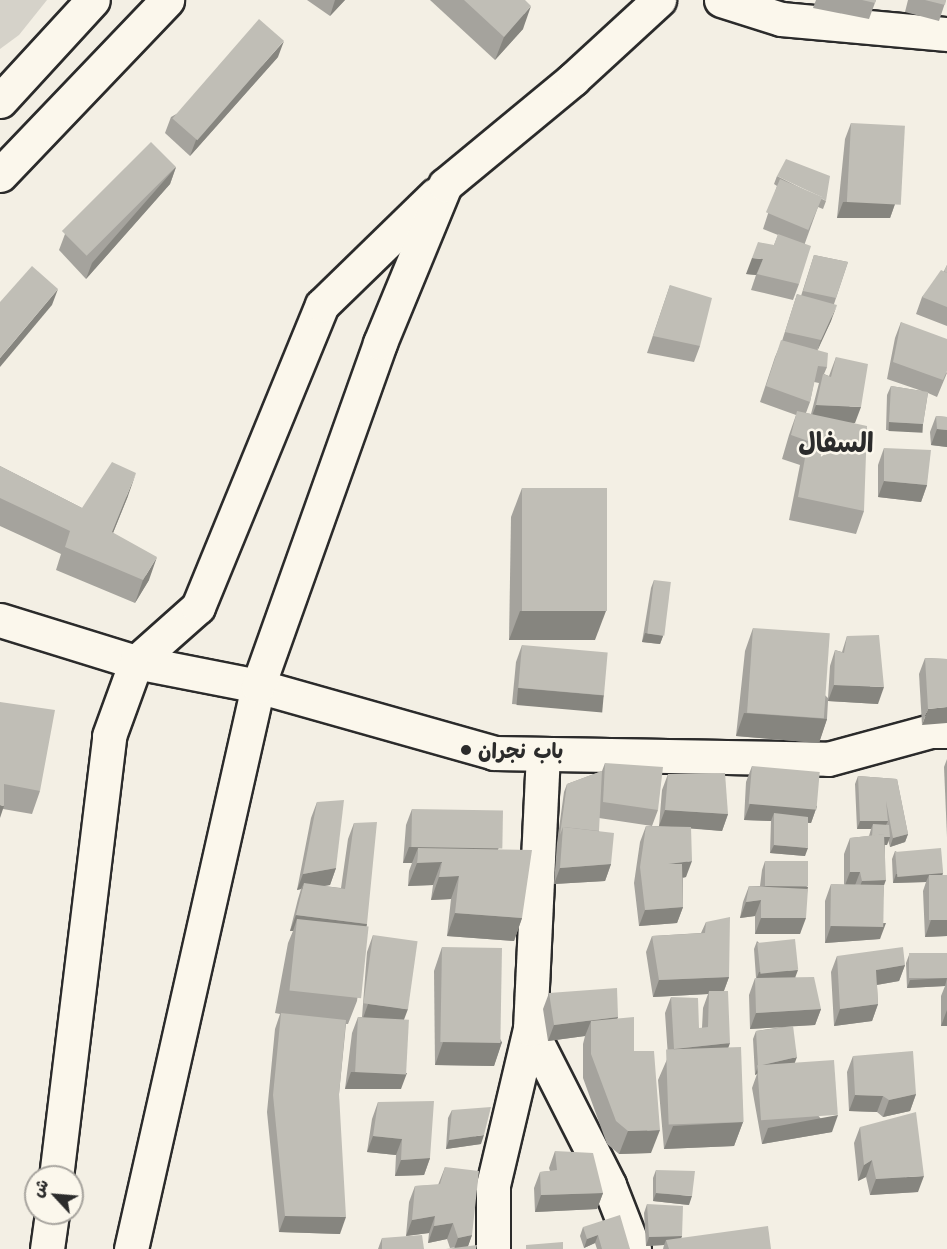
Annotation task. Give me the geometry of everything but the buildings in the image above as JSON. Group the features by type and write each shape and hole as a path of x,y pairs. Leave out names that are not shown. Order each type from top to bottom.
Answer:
{"street":[{"path":"0,101 93,0"},
{"path":"0,176 167,0"},
{"path":"57,1165 109,736 136,662 198,607 322,305 445,185 573,79 659,0"},
{"path":"721,0 781,19 947,34"},
{"path":"131,1249 258,686 380,343 445,185"},
{"path":"0,620 136,662 258,686 494,753 543,756 828,759 931,731 947,731"},
{"path":"493,1249 493,1185 530,1029 543,756"},
{"path":"530,1029 609,1185 634,1249"},
{"path":"47,1249 50,1225"}],"shaded area":[{"path":"0,0 47,0 19,35 0,49"}],"place":[{"name":"باب نجران","path":"466,750"}],"district":[{"name":"السفال","path":"836,442"}]}
